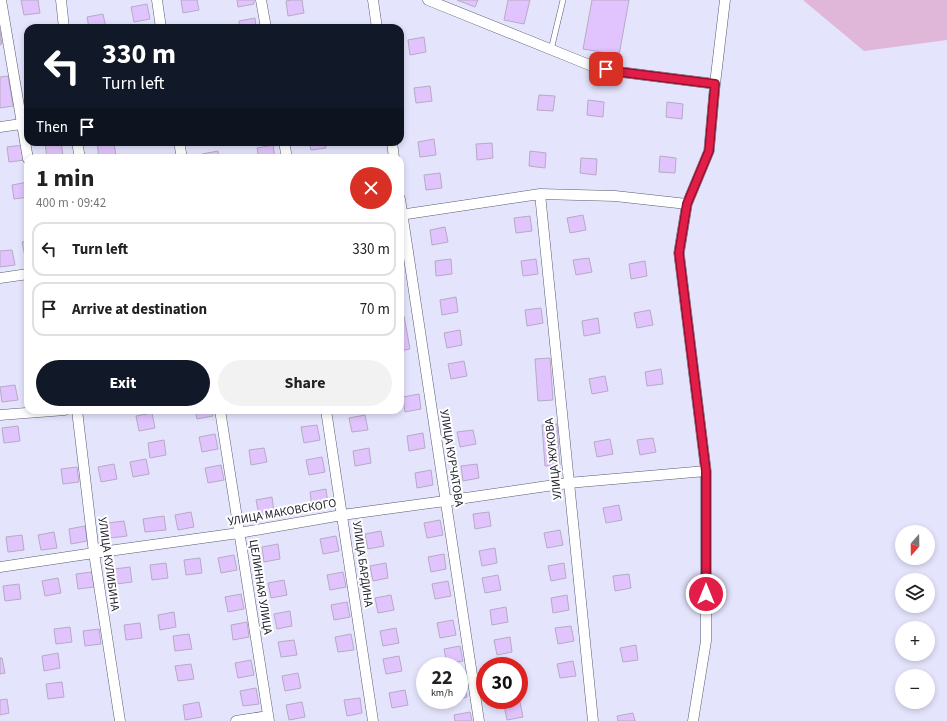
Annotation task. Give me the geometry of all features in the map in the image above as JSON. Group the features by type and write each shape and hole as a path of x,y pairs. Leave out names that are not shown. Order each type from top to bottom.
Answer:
{"street":[{"path":"1,0 24,118"},
{"path":"61,0 64,24"},
{"path":"157,0 160,24"},
{"path":"261,0 265,24"},
{"path":"373,0 376,24"},
{"path":"693,721 706,641 706,471 679,253 687,204 709,151 725,0"},
{"path":"434,1 592,66 620,72 715,84"},
{"path":"0,127 24,123"},
{"path":"404,215 540,194 615,196 687,204"},
{"name":"УЛИЦА ЖУКОВА","path":"540,194 593,721"},
{"name":"УЛИЦА КУРЧАТОВА","path":"404,234 479,721"},
{"path":"0,278 24,275"},
{"path":"0,415 24,413"},
{"name":"УЛИЦА КУЛИБИНА","path":"77,414 94,552 120,721"},
{"name":"ЦЕЛИННАЯ УЛИЦА","path":"221,414 268,719"},
{"name":"УЛИЦА БАРДИНА","path":"327,414 373,721"},
{"name":"УЛИЦА МАКОВСКОГО","path":"0,567 94,552 239,533 342,515 568,483 706,471"},
{"path":"236,721 268,719"}],"lane":[{"path":"551,50 563,0"}],"shaded area":[{"path":"803,0 947,0 947,40 864,51"}],"building":[{"path":"21,0 38,0 40,13 24,15"},
{"path":"181,0 197,0 199,10 183,13"},
{"path":"237,0 254,0 254,4 238,7"},
{"path":"302,0 304,13 288,16 286,1"},
{"path":"457,0 478,0 475,7"},
{"path":"508,0 530,0 524,24 504,20"},
{"path":"592,0 629,0 619,55 583,49"},
{"path":"147,4 150,19 134,22 131,7"},
{"path":"103,14 105,24 88,24 87,17"},
{"path":"255,18 256,24 239,24 239,21"},
{"path":"0,31 2,44 0,45"},
{"path":"424,37 426,52 410,55 408,40"},
{"path":"8,76 13,106 0,108 0,77"},
{"path":"430,86 432,101 416,103 414,88"},
{"path":"539,95 555,96 553,111 537,110"},
{"path":"588,100 604,102 603,117 587,115"},
{"path":"667,102 683,104 682,119 666,117"},
{"path":"434,139 436,155 420,157 418,142"},
{"path":"492,143 493,158 477,160 476,144"},
{"path":"23,145 24,160 9,162 7,147"},
{"path":"45,146 62,146 63,154 46,154"},
{"path":"98,146 115,146 116,154 98,154"},
{"path":"273,146 274,154 258,154 257,148"},
{"path":"310,146 326,146 326,148 311,150"},
{"path":"218,151 218,154 202,154"},
{"path":"530,151 546,153 545,168 529,166"},
{"path":"660,156 676,158 675,173 659,172"},
{"path":"581,158 597,159 596,175 580,173"},
{"path":"440,173 442,188 426,190 424,175"},
{"path":"24,183 24,198 14,199 12,185"},
{"path":"583,215 586,230 570,233 567,218"},
{"path":"530,216 532,231 516,233 514,218"},
{"path":"445,227 448,242 432,245 430,230"},
{"path":"12,250 15,265 0,267 0,251"},
{"path":"589,258 592,272 576,275 573,260"},
{"path":"451,259 452,274 436,276 435,261"},
{"path":"536,259 538,274 523,276 521,261"},
{"path":"645,261 647,276 631,279 629,264"},
{"path":"456,297 458,312 442,315 440,300"},
{"path":"541,308 543,323 527,326 525,310"},
{"path":"650,310 653,325 637,328 634,313"},
{"path":"404,316 410,349 404,350"},
{"path":"598,318 600,333 584,336 582,321"},
{"path":"460,330 462,345 447,348 444,333"},
{"path":"550,358 553,400 538,401 535,359"},
{"path":"464,361 467,376 451,379 448,364"},
{"path":"661,369 663,384 647,386 645,372"},
{"path":"605,376 608,391 592,394 589,379"},
{"path":"15,385 18,400 2,402 0,387"},
{"path":"419,394 421,409 405,412 404,397"},
{"path":"152,414 155,428 139,431 136,416"},
{"path":"196,414 213,414 213,416 197,419"},
{"path":"365,415 368,430 352,432 349,418"},
{"path":"557,424 560,465 545,466 542,425"},
{"path":"317,425 320,440 304,443 301,427"},
{"path":"18,426 20,441 4,443 2,428"},
{"path":"473,430 476,444 460,447 457,432"},
{"path":"423,433 425,448 409,451 407,436"},
{"path":"215,434 218,449 202,452 199,437"},
{"path":"653,438 656,452 640,455 637,440"},
{"path":"610,439 613,454 597,457 594,442"},
{"path":"164,440 166,455 150,458 148,443"},
{"path":"264,448 267,462 251,465 249,450"},
{"path":"369,448 371,463 355,466 353,451"},
{"path":"322,457 325,472 309,475 306,460"},
{"path":"146,459 149,474 133,477 130,462"},
{"path":"114,464 117,479 101,482 98,467"},
{"path":"477,464 479,478 463,481 461,466"},
{"path":"221,465 224,480 208,483 205,468"},
{"path":"77,467 79,482 63,484 61,469"},
{"path":"431,470 433,485 417,488 415,473"},
{"path":"326,489 328,504 312,507 310,492"},
{"path":"272,497 274,512 259,515 256,500"},
{"path":"619,505 622,520 606,523 603,508"},
{"path":"191,512 194,527 178,530 175,515"},
{"path":"489,512 491,526 475,529 473,514"},
{"path":"164,516 166,530 145,532 143,519"},
{"path":"440,520 443,535 427,538 424,523"},
{"path":"124,521 127,536 110,538 108,523"},
{"path":"85,526 87,541 71,544 69,529"},
{"path":"560,530 563,545 547,548 544,533"},
{"path":"381,531 384,546 368,549 365,534"},
{"path":"54,532 57,548 41,550 38,535"},
{"path":"22,535 24,550 8,552 6,537"},
{"path":"336,536 339,551 323,554 320,539"},
{"path":"278,544 280,559 264,562 262,547"},
{"path":"495,548 497,563 482,566 479,551"},
{"path":"444,554 446,569 431,572 428,557"},
{"path":"234,555 237,570 221,573 218,558"},
{"path":"200,558 202,573 186,575 184,560"},
{"path":"166,563 168,578 152,580 150,565"},
{"path":"386,563 388,578 373,581 370,566"},
{"path":"564,563 566,578 551,581 548,566"},
{"path":"130,567 132,582 116,584 114,569"},
{"path":"92,572 94,587 78,589 76,574"},
{"path":"343,572 346,587 330,590 327,575"},
{"path":"629,574 631,588 615,591 613,576"},
{"path":"498,575 501,590 485,593 482,578"},
{"path":"58,578 61,593 45,596 42,581"},
{"path":"284,580 287,595 271,598 268,583"},
{"path":"448,581 451,596 435,599 432,584"},
{"path":"19,584 21,599 5,601 3,586"},
{"path":"241,594 244,609 228,612 225,597"},
{"path":"391,595 394,610 378,613 375,598"},
{"path":"567,595 569,610 553,613 551,598"},
{"path":"347,602 350,617 334,620 331,605"},
{"path":"506,607 508,622 492,625 490,610"},
{"path":"290,611 292,626 277,629 274,614"},
{"path":"174,612 176,627 160,630 158,615"},
{"path":"453,620 456,635 440,638 437,623"},
{"path":"247,622 249,637 233,640 231,625"},
{"path":"140,623 142,638 126,640 124,625"},
{"path":"571,626 574,641 558,644 555,628"},
{"path":"70,627 72,642 56,644 54,629"},
{"path":"396,628 399,643 383,646 380,631"},
{"path":"99,629 101,644 85,646 83,631"},
{"path":"189,634 192,649 175,651 173,636"},
{"path":"351,634 354,650 338,652 335,637"},
{"path":"510,637 512,652 497,655 494,640"},
{"path":"294,640 297,655 281,657 278,642"},
{"path":"636,645 638,660 623,662 620,648"},
{"path":"460,646 462,657 446,657 444,649"},
{"path":"58,653 60,668 44,671 42,656"},
{"path":"399,656 402,671 386,674 383,659"},
{"path":"0,658 2,658 5,673 0,674"},
{"path":"251,660 254,675 238,678 235,663"},
{"path":"573,661 576,676 560,678 557,664"},
{"path":"191,664 194,679 178,681 175,666"},
{"path":"298,673 301,688 285,691 282,676"},
{"path":"62,682 64,697 48,699 46,684"},
{"path":"256,688 259,704 243,706 240,691"},
{"path":"405,690 408,705 392,708 389,693"},
{"path":"360,698 362,713 347,716 344,700"},
{"path":"7,699 9,713 0,715 0,700"},
{"path":"199,702 202,717 185,720 183,705"},
{"path":"302,702 305,717 289,720 286,705"},
{"path":"505,709 521,709 523,717 507,720"},
{"path":"470,712 472,721 455,721 454,715"},
{"path":"633,713 635,721 618,721 617,716"}],"route":[{"path":"606,69 715,84 709,151 687,204 679,253 706,471 706,594"}]}
